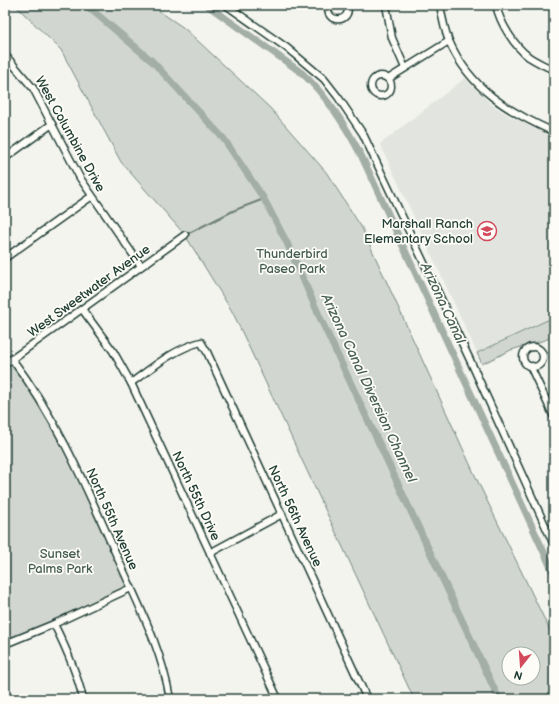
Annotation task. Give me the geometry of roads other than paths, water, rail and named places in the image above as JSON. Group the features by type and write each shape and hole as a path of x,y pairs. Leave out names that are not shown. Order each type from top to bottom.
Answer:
{"street":[{"path":"226,5 287,48 324,79 360,129 466,353 554,545"},
{"path":"329,5 328,8 330,15 332,18 338,20 346,16 348,10 347,5"},
{"path":"386,5 392,38 405,68"},
{"path":"440,5 443,23 449,41 464,67 478,85 513,112 554,132"},
{"path":"496,5 497,11 508,32 520,48 533,60 554,70"},
{"path":"388,79 449,41"},
{"name":"West Columbine Drive","path":"5,55 33,88 80,178 141,266"},
{"path":"5,158 52,124"},
{"path":"5,258 92,196"},
{"name":"West Sweetwater Avenue","path":"5,364 185,235"},
{"name":"North 55th Drive","path":"82,309 113,350 131,383 278,699"},
{"name":"North 56th Avenue","path":"131,383 173,353 191,344 201,342 239,420 367,699"},
{"name":"North 55th Avenue","path":"12,359 32,386 63,439 150,626 165,670 170,699"},
{"path":"532,366 532,370 554,417"},
{"path":"210,553 282,514"},
{"path":"5,644 54,624 131,588"},
{"path":"54,624 74,669 83,699"}],"waterway":[{"name":"Arizona Canal Diversion Channel","path":"86,5 153,62 224,139 264,199 287,243 322,322 499,699"},
{"name":"Arizona Canal","path":"207,5 302,73 328,102 350,134 362,157 554,574"},
{"path":"187,234 235,210 264,199"}],"place":[{"name":"Marshall Ranch Elementary School","path":"487,231"}],"park label":[{"name":"Thunderbird Paseo Park","path":"292,262"},
{"name":"Sunset Palms Park","path":"60,562"}]}
